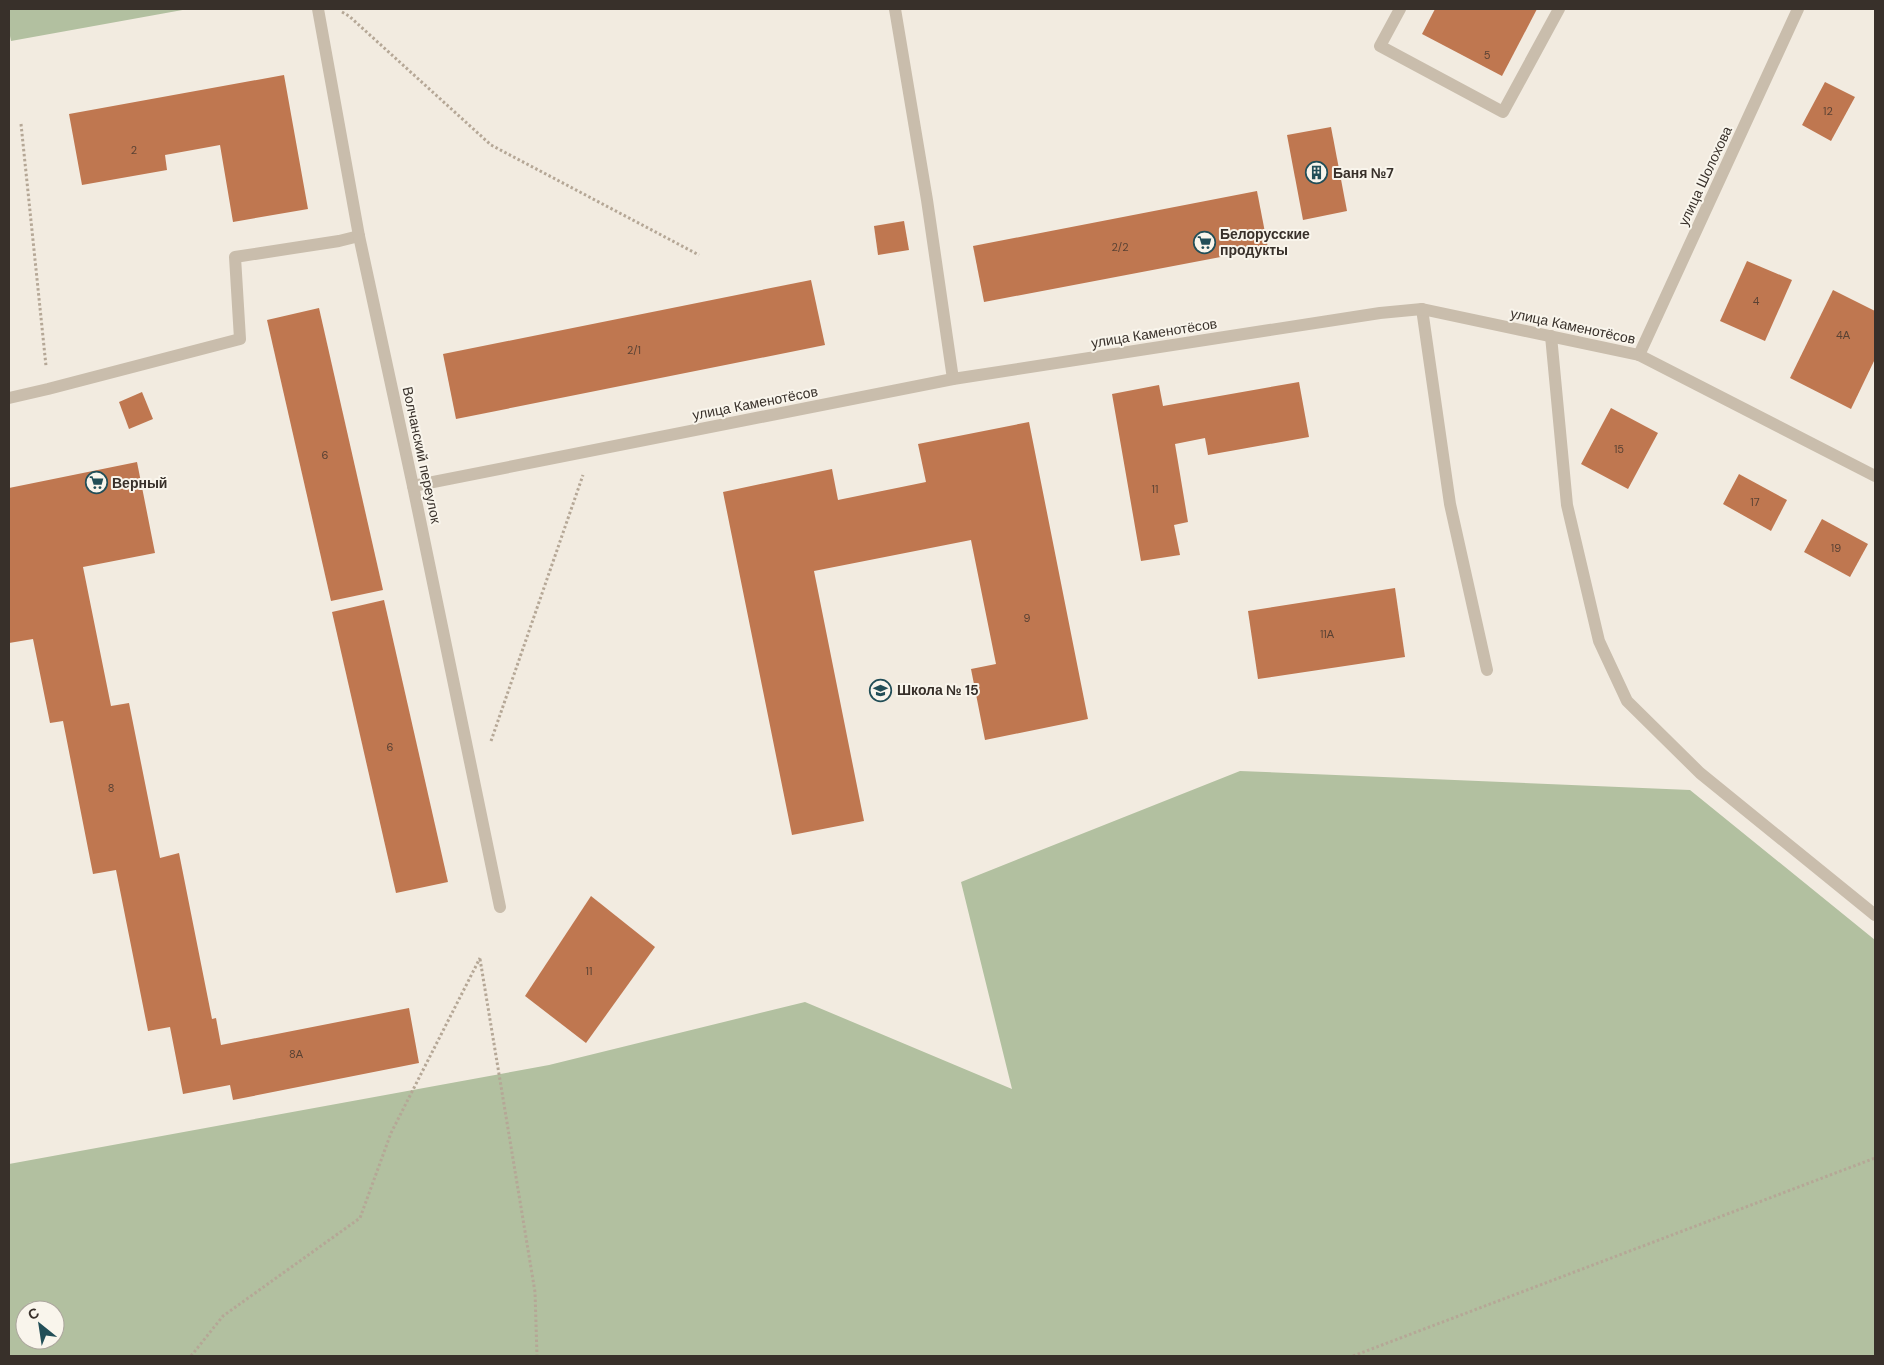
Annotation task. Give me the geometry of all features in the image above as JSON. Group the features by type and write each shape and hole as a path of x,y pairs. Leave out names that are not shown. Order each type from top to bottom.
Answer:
{"street":[{"name":"Волчанский переулок","path":"318,9 359,236 500,907"},
{"path":"895,9 927,200 953,379"},
{"path":"1400,9 1380,46 1503,112 1559,9"},
{"name":"улица Шолохова","path":"1639,355 1798,9"},
{"path":"9,398 240,339 235,257 339,241 359,236"},
{"path":"1422,309 1450,504 1487,670"},
{"name":"улица Каменотёсов","path":"413,486 953,379 1361,316 1422,309 1639,355 1875,476"},
{"path":"1551,336 1567,505 1599,641 1627,701 1700,773 1875,915"}],"path":[{"path":"336,9 349,16 491,145 699,255"},
{"path":"21,124 48,389"},
{"path":"488,750 592,451"},
{"path":"191,1356 223,1316 360,1218 392,1133 480,958 535,1292 537,1356"},
{"path":"1354,1356 1875,1158"}],"green space":[{"path":"9,9 188,9 11,41"},
{"path":"1240,771 1690,790 1875,940 1875,1356 9,1356 9,1164 549,1065 805,1002 1012,1089 961,882"}],"building":[{"path":"1435,9 1537,9 1502,76 1422,34"},
{"path":"284,75 308,209 233,222 220,145 165,155 167,170 82,185 69,114"},
{"path":"1825,82 1855,97 1831,141 1802,125"},
{"name":"Баня №7","path":"1331,127 1347,211 1303,220 1287,135"},
{"path":"1257,191 1268,248 984,302 973,246"},
{"path":"904,221 909,250 878,255 874,226"},
{"path":"1747,261 1792,280 1765,341 1720,321"},
{"path":"811,280 825,345 456,419 443,354"},
{"path":"1833,290 1875,311 1875,359 1851,409 1790,378"},
{"path":"319,308 383,590 331,601 267,320"},
{"path":"1299,382 1309,437 1208,455 1205,438 1175,444 1188,522 1174,525 1180,555 1141,561 1112,394 1159,385 1163,406"},
{"path":"142,392 153,419 129,429 119,402"},
{"path":"1611,408 1658,433 1628,489 1581,464"},
{"path":"1029,422 1088,719 985,740 971,669 996,664 971,540 814,571 864,821 792,835 723,492 832,469 838,500 926,482 918,444"},
{"path":"137,462 155,553 83,567 111,706 129,703 160,858 179,853 212,1019 216,1018 221,1045 409,1008 419,1063 233,1100 230,1085 183,1094 170,1027 148,1031 116,870 93,874 63,721 50,723 33,639 9,643 9,488"},
{"path":"1739,474 1787,500 1771,531 1723,504"},
{"path":"1822,519 1868,544 1850,577 1804,552"},
{"path":"1395,588 1405,657 1258,679 1248,611"},
{"path":"384,600 448,882 396,893 332,612"},
{"path":"591,896 655,947 586,1043 525,996"}],"place":[{"name":"Баня №7","path":"1317,173"},
{"name":"Белорусские продукты","path":"1204,242"},
{"name":"Верный","path":"96,483"},
{"name":"Школа № 15","path":"881,690"}]}
